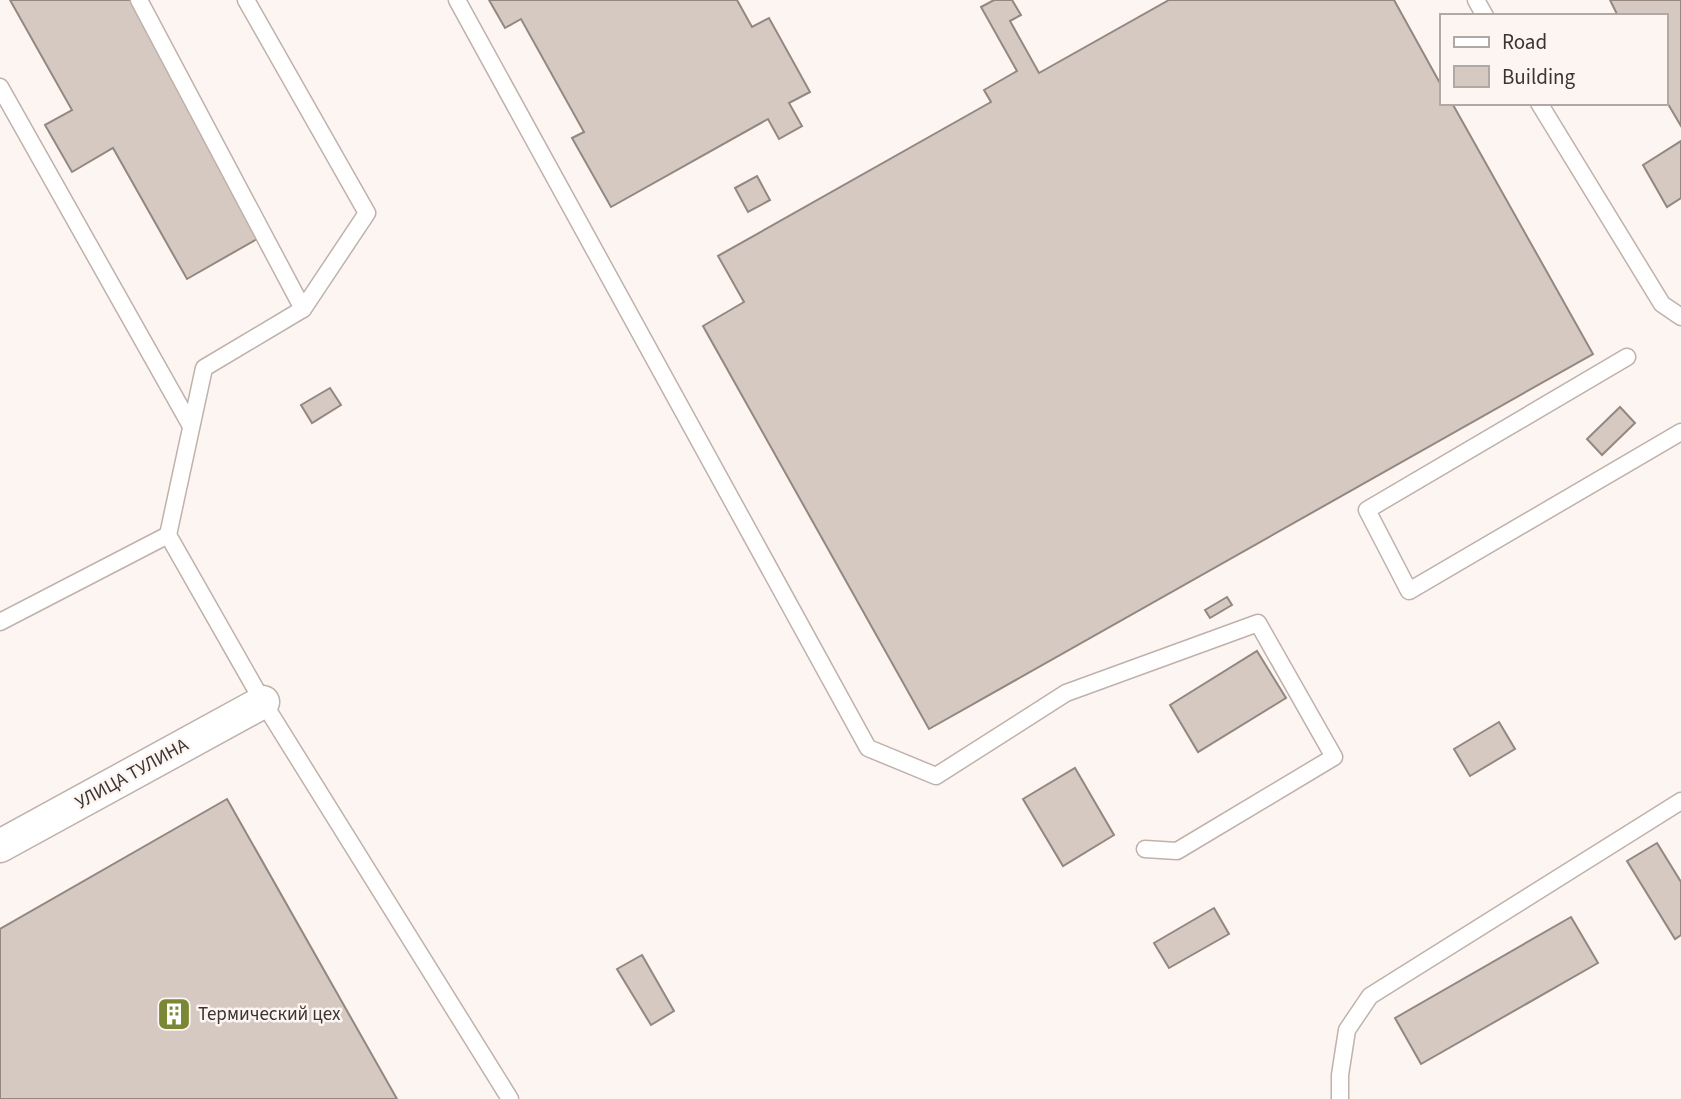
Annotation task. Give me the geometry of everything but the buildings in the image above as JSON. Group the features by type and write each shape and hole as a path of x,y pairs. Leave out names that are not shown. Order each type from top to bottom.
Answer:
{"street":[{"name":"УЛИЦА ТУЛИНА","path":"0,846 263,702"}],"lane":[{"path":"139,0 303,309"},
{"path":"246,0 367,213 303,309 204,368 168,535 263,702 510,1099"},
{"path":"457,0 868,748 936,776 1066,693 1258,623 1334,757 1177,851 1145,849"},
{"path":"0,87 191,426"},
{"path":"1540,105 1661,304 1681,317"},
{"path":"1626,356 1367,509 1409,591 1681,432"},
{"path":"0,622 168,535"},
{"path":"1340,1099 1340,1075 1347,1030 1370,996 1681,801"}],"place":[{"name":"Термический цех","path":"174,1014"}]}
